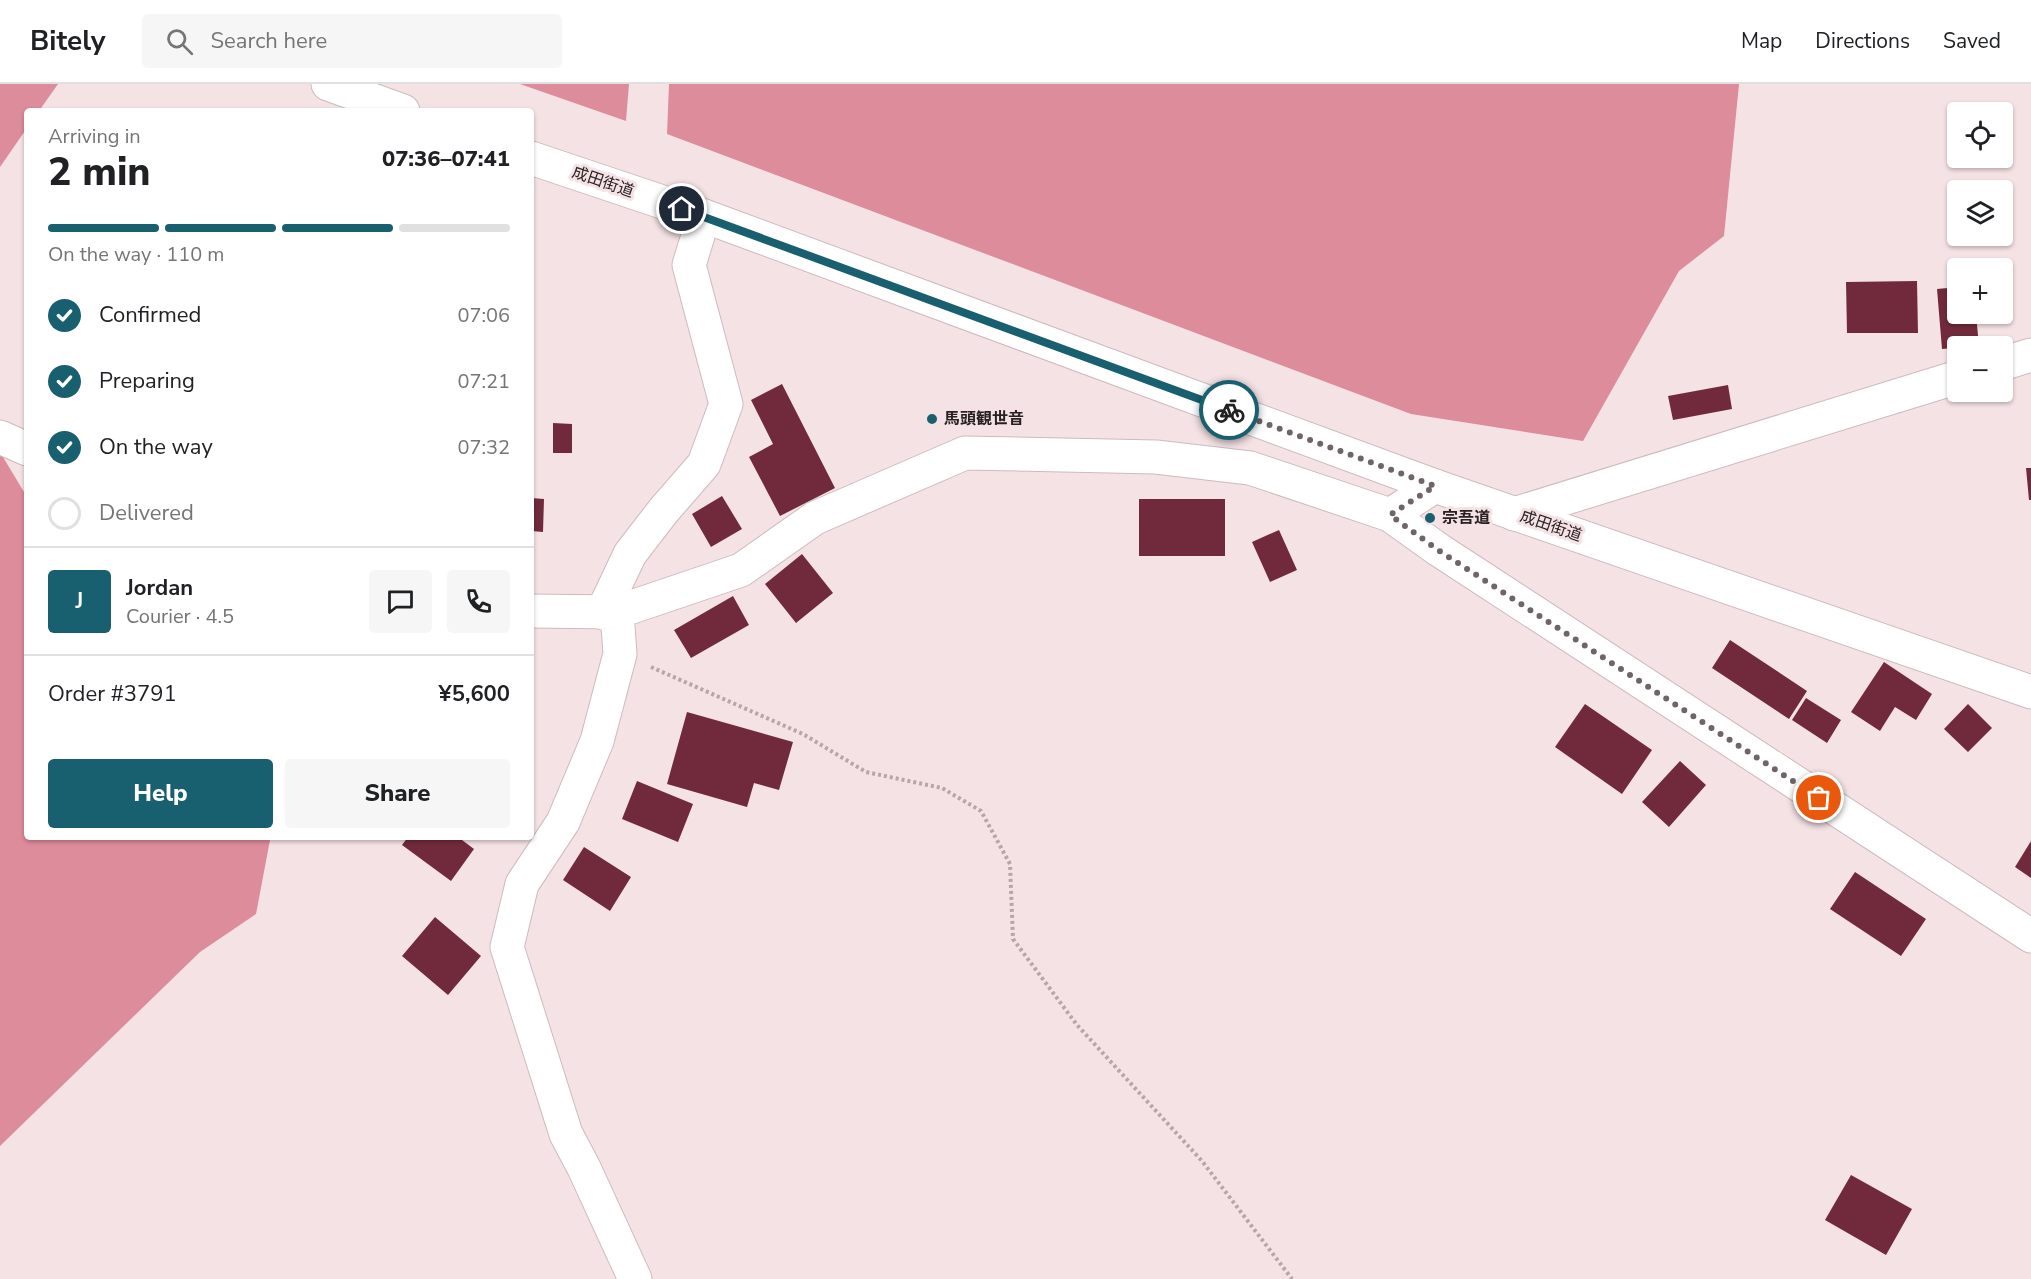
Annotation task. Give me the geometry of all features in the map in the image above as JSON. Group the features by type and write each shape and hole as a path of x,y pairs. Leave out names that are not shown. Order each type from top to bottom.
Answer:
{"main road":[{"path":"328,84 395,108"},
{"name":"成田街道","path":"534,159 704,216 1435,486 2031,692"},
{"path":"635,1279 566,1134 507,947 522,884 563,822 597,741 620,654 610,613 630,555 663,510 704,464 726,404 689,265 704,216"},
{"path":"2013,361 2031,355"},
{"path":"1514,514 1947,380"},
{"path":"0,437 24,448"},
{"path":"534,611 610,613 741,570 815,518 965,453 1156,457 1250,468 1390,515 1438,550 2031,936"},
{"path":"1390,515 1435,486"}],"path":[{"path":"620,654 803,735 866,772 942,788 981,811 1010,864 1013,939 1077,1025 1202,1161 1292,1279"}],"shaded area":[{"path":"0,84 58,84 41,108 24,108 24,132 0,167"},
{"path":"520,84 629,84 626,121"},
{"path":"669,84 1739,84 1724,236 1679,271 1583,441 1411,414 667,134"},
{"path":"0,452 24,492 24,840 270,840 256,914 200,952 0,1146"}],"building":[{"path":"1917,281 1918,333 1847,333 1846,282"},
{"path":"1947,288 1947,324 1977,324 1978,336 1947,336 1947,349 1942,349 1937,289"},
{"path":"782,384 835,488 780,516 749,457 773,444 751,400"},
{"path":"1728,385 1732,409 1673,420 1668,396"},
{"path":"553,423 572,424 572,453 553,453"},
{"path":"2026,468 2031,468 2031,500 2029,500"},
{"path":"722,496 742,529 711,547 692,514"},
{"path":"534,498 544,499 543,532 534,531"},
{"path":"1139,499 1225,499 1225,556 1139,556"},
{"path":"1279,530 1297,570 1270,582 1252,542"},
{"path":"802,554 833,593 796,623 765,584"},
{"path":"733,596 749,625 691,658 674,630"},
{"path":"1730,640 1807,691 1789,719 1712,668"},
{"path":"1884,662 1932,694 1916,720 1895,707 1880,731 1851,712"},
{"path":"1806,698 1841,720 1827,743 1792,720"},
{"path":"1585,704 1652,750 1622,794 1555,747"},
{"path":"1968,704 1992,728 1968,752 1944,729"},
{"path":"687,712 793,742 779,790 754,783 747,807 667,784"},
{"path":"1680,761 1706,785 1669,827 1642,802"},
{"path":"637,781 693,804 678,842 622,819"},
{"path":"406,840 462,840 474,849 451,881 402,845"},
{"path":"2031,841 2031,878 2015,867"},
{"path":"584,847 631,877 610,911 563,880"},
{"path":"1855,872 1926,919 1901,956 1830,909"},
{"path":"435,917 481,956 448,995 402,956"},
{"path":"1851,1175 1912,1209 1886,1255 1825,1220"}],"way so far":[{"path":"1229,410 1435,486 1390,515 1438,550 1819,798"}],"place":[{"name":"馬頭観世音","path":"932,419"},
{"name":"宗吾道","path":"1430,518"}],"route":[{"path":"682,209 1229,410"}]}
